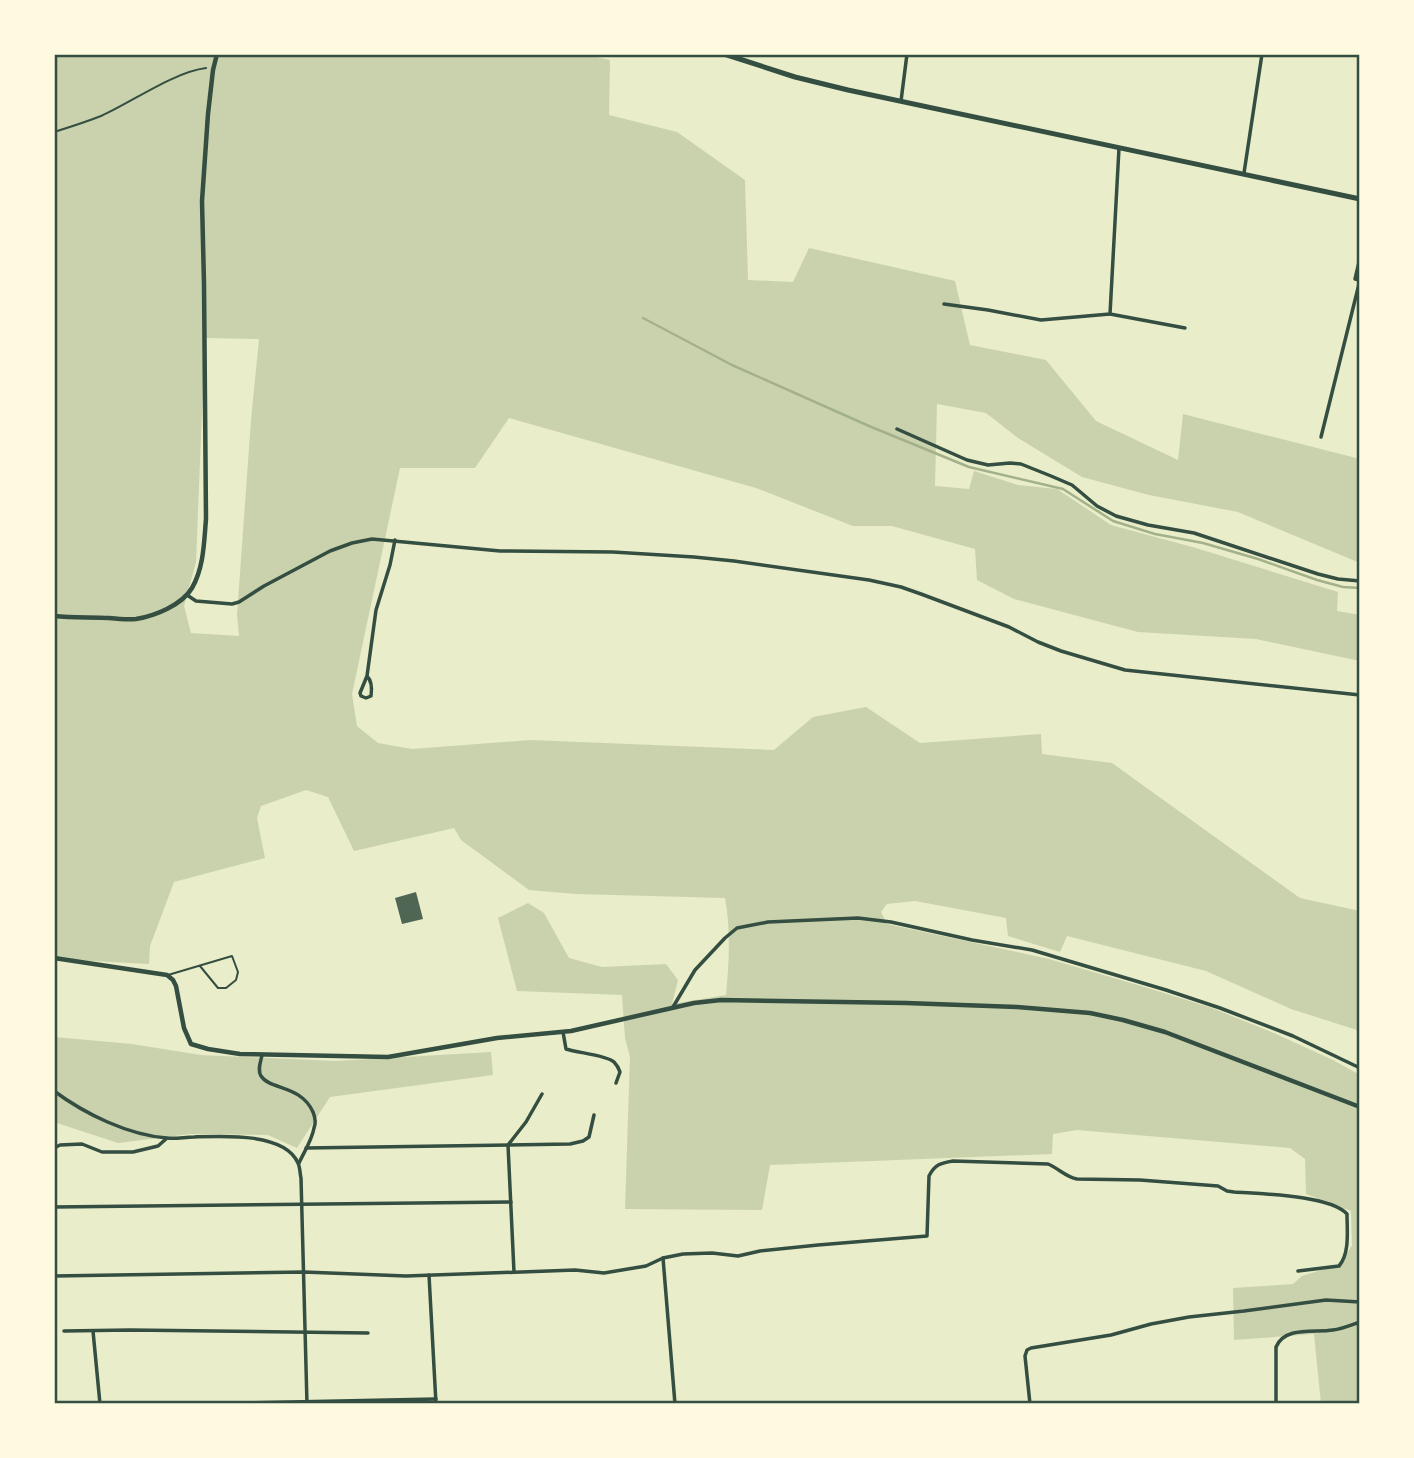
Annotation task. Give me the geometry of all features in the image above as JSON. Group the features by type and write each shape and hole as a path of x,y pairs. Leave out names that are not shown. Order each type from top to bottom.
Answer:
{"main road":[{"path":"724,54 795,77 901,102 1360,199"}],"street":[{"path":"54,616 136,619 179,602 192,588 199,573 206,519 202,201 208,114 217,54"},
{"path":"901,102 907,54"},
{"path":"1243,174 1262,54"},
{"path":"1110,314 1119,148"},
{"path":"1321,437 1360,280 1355,279 1360,258"},
{"path":"944,304 1041,320 1110,314 1185,328"},
{"path":"897,429 967,460 988,465 1021,464 1072,485 1097,506 1131,521 1194,533 1318,574 1360,581"},
{"path":"187,595 196,601 232,604 239,602 330,551 372,539 500,551 569,550 694,557 869,580 901,587 1009,627 1061,651 1125,670 1360,695"},
{"path":"367,676 372,690 371,696 366,698 360,693 367,676 376,610 390,565 394,540"},
{"path":"671,1009 695,970 737,928 768,922 858,918 1032,950 1166,990 1293,1036 1360,1068"},
{"path":"54,958 167,975 176,986 184,1028 191,1044 218,1051 262,1055 388,1057 497,1038 563,1032 719,1000 1017,1007 1090,1013 1166,1032 1360,1107"},
{"path":"563,1032 566,1049 615,1062 620,1072 616,1083"},
{"path":"262,1055 259,1070 262,1078 306,1101 315,1119 315,1128 299,1163 307,1402"},
{"path":"54,1091 80,1109 126,1129 167,1138 254,1138 275,1143 292,1154 299,1163"},
{"path":"514,1272 508,1145 526,1122 542,1094"},
{"path":"306,1148 570,1144 589,1137 594,1115"},
{"path":"54,1147 82,1144 102,1152 133,1152 158,1146 167,1138"},
{"path":"54,1276 304,1272 406,1276 575,1270 604,1273 646,1266 663,1258 682,1254 738,1256 760,1251 927,1236 929,1176 938,1164 953,1161 1048,1164 1068,1177 1077,1179 1140,1180 1218,1186 1227,1191 1311,1200 1346,1211 1346,1254 1343,1262 1339,1266 1298,1271"},
{"path":"54,1207 511,1202"},
{"path":"663,1258 675,1404"},
{"path":"201,1404 436,1401 429,1275"},
{"path":"1030,1404 1024,1356 1031,1348 1111,1335 1189,1317 1326,1300 1360,1302"},
{"path":"1276,1404 1278,1342 1299,1332 1331,1331 1360,1322"},
{"path":"64,1331 368,1333"},
{"path":"93,1331 100,1404"}],"lane":[{"path":"167,975 200,965 232,956 238,972 236,980 226,988 218,988 200,965"}],"path":[{"path":"54,132 100,116 173,79 214,66"}],"green space":[{"path":"54,54 582,54 610,60 609,115 677,132 745,180 748,280 793,282 809,248 955,281 970,345 1046,360 1096,421 1178,460 1183,414 1360,459 1360,563 1238,512 1149,495 1082,477 1018,438 986,413 937,404 935,486 969,489 974,471 1018,485 1057,489 1111,525 1338,592 1337,611 1360,615 1360,661 1256,639 1138,632 1014,599 977,580 975,549 892,526 853,526 756,488 509,418 475,468 400,468 352,694 357,726 378,743 412,749 531,740 774,750 813,717 866,707 920,743 1041,734 1042,754 1112,763 1300,898 1360,911 1360,1031 1291,1009 1206,971 1067,936 1060,952 1008,936 1006,918 915,901 887,904 881,912 887,924 1049,959 1212,1008 1274,1033 1360,1075 1360,1404 1321,1404 1314,1334 1234,1340 1233,1288 1293,1284 1302,1276 1341,1264 1352,1245 1351,1211 1306,1194 1305,1159 1290,1148 1077,1130 1053,1134 1052,1154 770,1165 762,1210 625,1209 630,1057 625,1038 622,995 517,991 498,918 528,903 544,913 569,958 602,967 666,964 678,980 672,1004 726,995 729,946 725,898 529,890 461,840 454,828 354,851 328,797 306,790 261,806 257,818 265,858 174,882 150,946 149,964 54,959","holes":["205,338 259,339 237,615 239,636 191,633 184,606 196,562"]},
{"path":"54,1037 132,1044 201,1055 336,1061 491,1052 493,1075 330,1097 297,1148 268,1135 190,1134 118,1143 54,1122"}],"building":[{"path":"416,892 423,919 402,924 395,898"}],"waterway":[{"path":"643,318 732,365 969,467 1063,489 1113,521 1155,534 1203,543 1317,580 1343,587 1360,588"}]}
